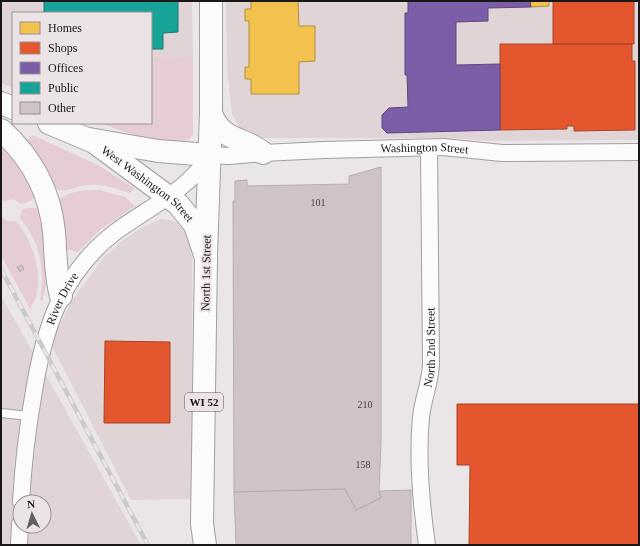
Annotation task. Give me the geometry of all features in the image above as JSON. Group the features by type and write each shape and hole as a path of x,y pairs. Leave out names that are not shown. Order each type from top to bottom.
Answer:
{"main road":[{"name":"North 1st Street","path":"205,545 202,524 206,258 211,113 211,1"},
{"path":"1,103 12,108"},
{"path":"211,113 217,124 228,134 263,153"},
{"name":"West Washington Street","path":"52,124 89,139 158,152 210,155"},
{"path":"1,130 28,160 44,191 52,221 56,276 61,296"},
{"name":"West Washington Street","path":"89,139 168,196 183,209 195,225 206,258"}],"street":[{"name":"Washington Street","path":"210,155 239,156 263,153 429,148 456,148 502,153 639,152"},
{"name":"North 2nd Street","path":"428,545 421,499 420,431 421,414 430,377 431,362 429,148"},
{"name":"River Drive","path":"22,494 29,416 42,346 50,320 61,296 82,265 101,244 128,223 168,196 196,173 210,155"},
{"path":"20,534 20,545"}],"lane":[{"path":"1,413 29,416"}],"shaded area":[{"path":"1,1 192,1 193,56 152,57 152,12 12,12 12,87 1,83"},
{"path":"226,1 639,1 639,140 488,141 450,138 256,138 240,129 232,114 227,68"},
{"path":"193,56 193,134 190,139 170,142 146,138 103,124 152,124 152,57"},
{"path":"32,135 98,165 134,188 134,190 129,193 99,185 85,185 67,190 55,189 25,143"},
{"path":"1,138 37,196 29,202 21,204 13,199 4,201 1,198"},
{"path":"100,190 125,197 135,206 100,230 77,253 71,250 63,249 58,201 62,197 72,193"},
{"path":"41,208 47,281 42,301 40,300 42,278 40,257 33,237 20,218 22,209"},
{"path":"1,217 8,221 16,221 23,230 33,252 38,276 38,287 35,299 30,309 1,255"},
{"path":"161,219 170,220 177,223 183,230 189,241 192,257 193,499 131,500 52,346 56,332 73,299 104,257 122,241 141,228"},
{"path":"1,296 65,409 141,545 1,545"}],"building: Homes":[{"path":"251,1 298,1 299,26 315,26 315,61 299,62 299,94 251,94 251,79 245,79 245,67 249,67 249,21 245,21 245,9 251,9"},
{"path":"530,1 549,1 549,6 531,7"}],"building: Shops":[{"path":"553,1 634,1 634,44 553,44"},
{"path":"500,44 632,44 632,61 635,61 635,130 574,131 574,126 567,126 567,129 500,130"},
{"path":"105,341 170,342 170,423 104,423"},
{"path":"457,404 639,404 639,545 469,545 470,465 457,465"}],"building: Offices":[{"path":"408,1 530,1 531,7 488,8 488,21 456,22 456,65 500,64 500,130 387,133 382,128 382,115 389,108 408,107 407,75 405,75 405,13 408,13"}],"building: Public":[{"path":"44,1 178,1 178,32 163,33 163,49 152,49 152,12 44,12"}],"building: Other":[{"path":"381,167 381,442 379,491 381,498 356,510 345,489 234,492 233,201 235,201 235,181 247,180 247,186 349,184 349,176"},
{"path":"22,265 24,269 20,272 17,267"},
{"path":"345,489 356,510 381,498 379,491 411,490 411,545 236,545 234,492"}],"railway":[{"path":"1,269 148,545"}]}
